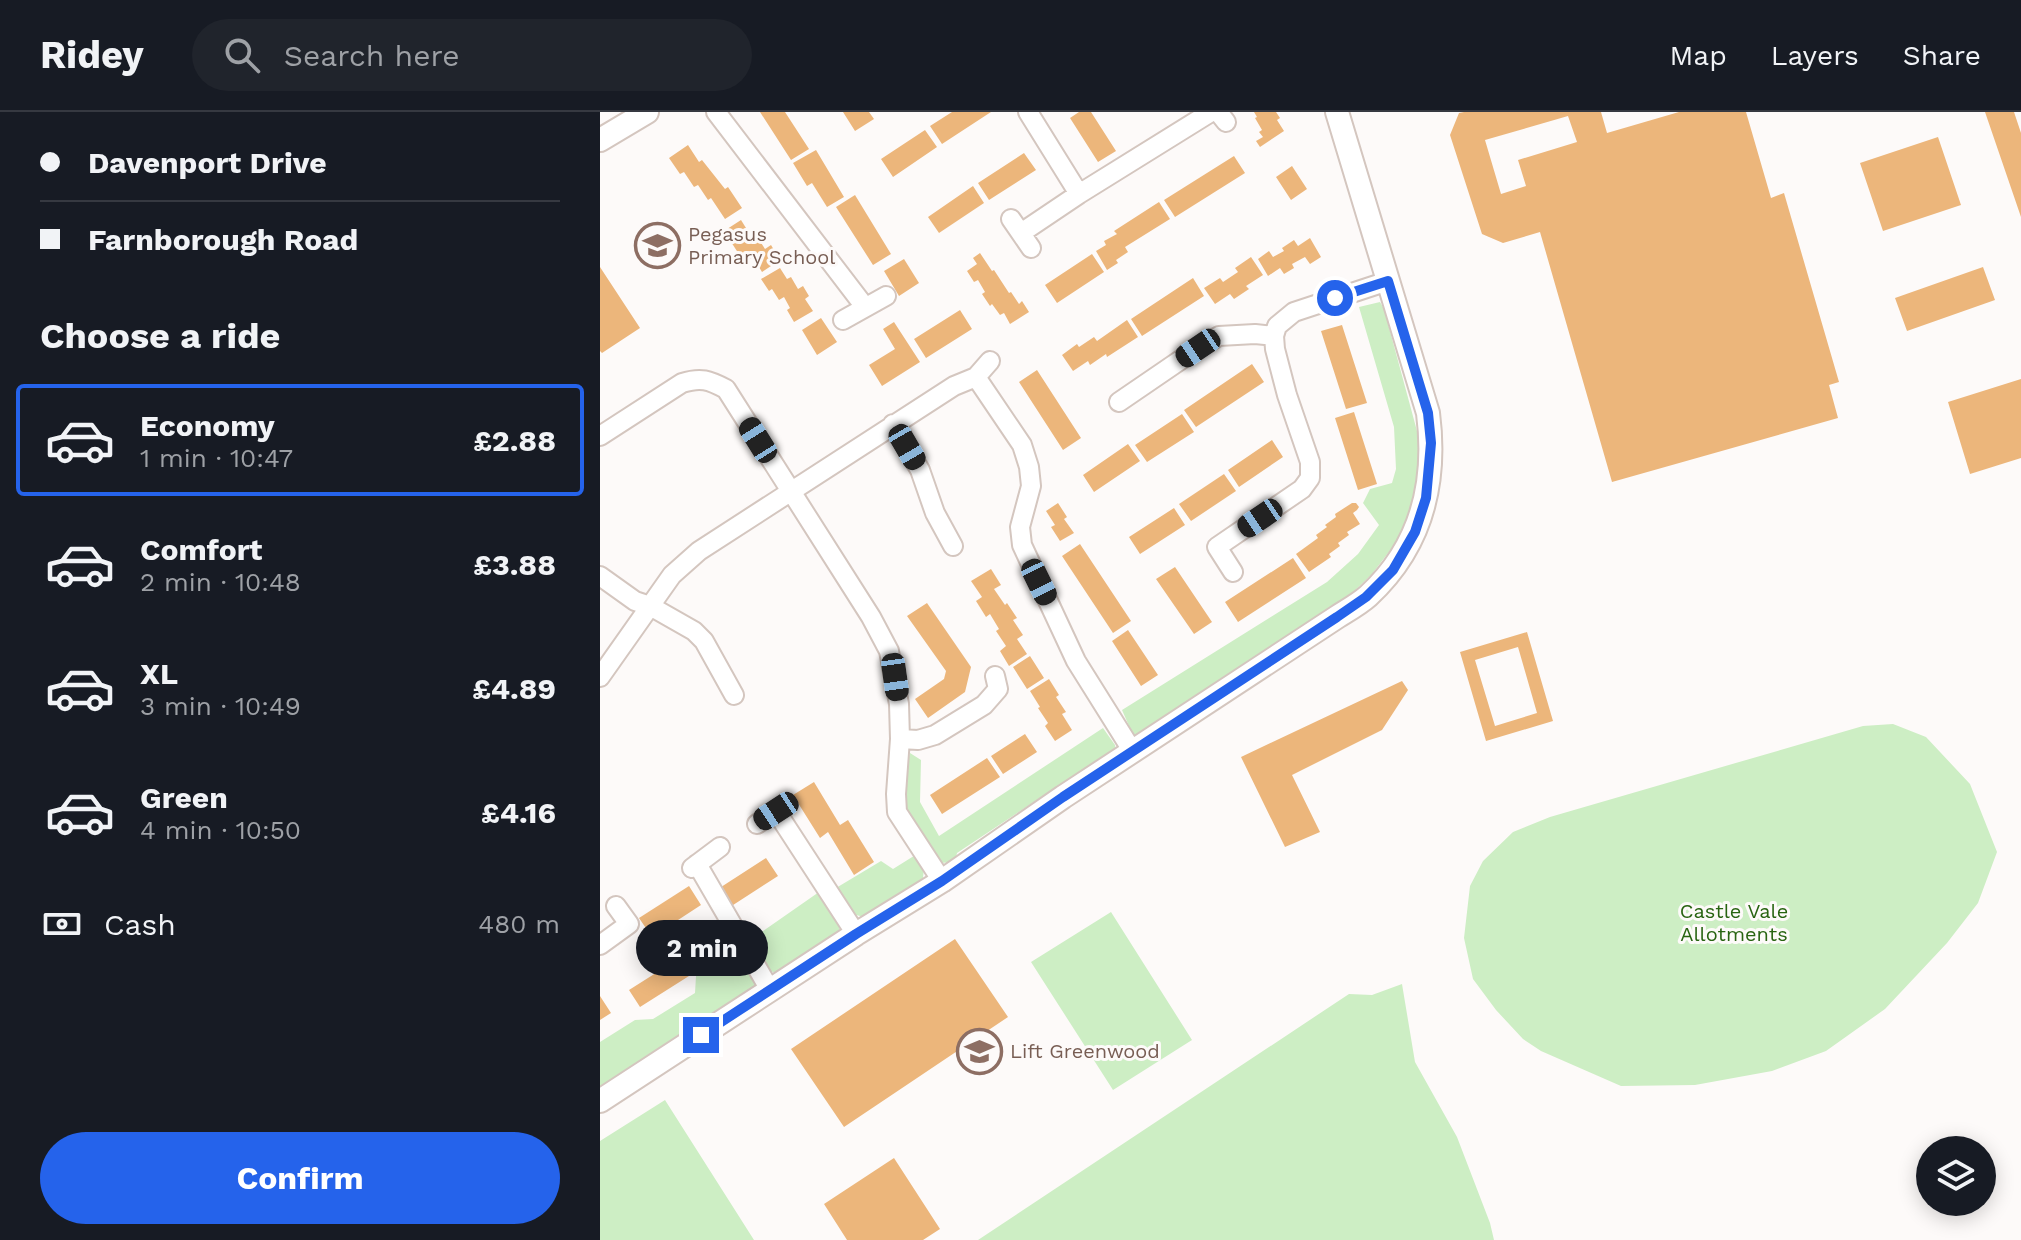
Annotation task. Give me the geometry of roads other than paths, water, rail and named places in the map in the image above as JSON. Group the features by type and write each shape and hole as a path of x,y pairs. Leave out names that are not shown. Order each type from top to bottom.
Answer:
{"street":[{"path":"600,140 647,112"},
{"path":"716,112 865,307"},
{"path":"1028,112 1079,194"},
{"path":"600,1101 942,881 1063,797 1366,597 1393,570 1415,532 1426,498 1431,443 1428,413 1337,112"},
{"path":"1021,233 1079,194 1218,115"},
{"path":"1233,572 1217,547 1302,489 1310,478 1310,462 1275,349 1277,326 1294,312 1388,281"},
{"path":"843,320 886,296"},
{"path":"1119,402 1219,336 1274,336"},
{"path":"600,677 672,575 699,551 893,424 954,386 976,377 990,361"},
{"path":"976,377 1022,445 1029,467 1031,486 1020,527 1022,545 1076,661 1133,752"},
{"path":"600,436 682,383 695,379 726,389 889,651 899,704 897,812 942,881"},
{"path":"893,424 920,470 935,513 953,546"},
{"path":"600,576 635,601 694,631 704,641 734,695"},
{"path":"900,739 918,740 935,735 984,705 998,689 995,676"},
{"path":"757,824 781,807 856,934"},
{"path":"720,847 695,866 770,990"},
{"path":"600,945 629,924 616,906"}],"place":[{"name":"Pegasus Primary School","path":"657,246"},
{"name":"Lift Greenwood","path":"979,1051"}],"park label":[{"name":"Castle Vale Allotments","path":"1734,922"}]}
